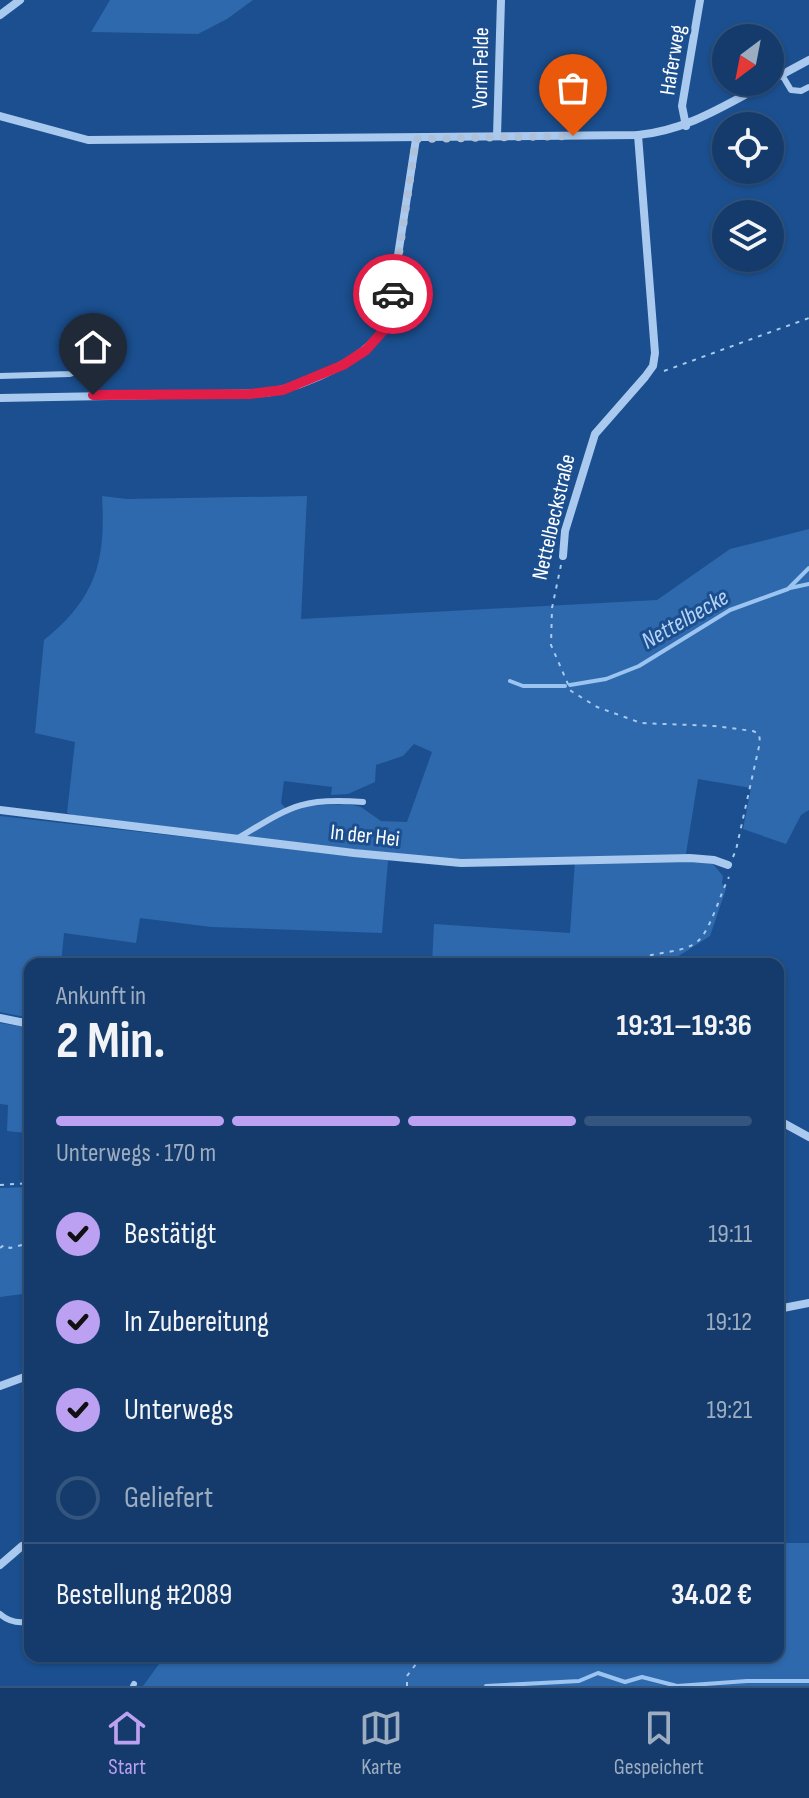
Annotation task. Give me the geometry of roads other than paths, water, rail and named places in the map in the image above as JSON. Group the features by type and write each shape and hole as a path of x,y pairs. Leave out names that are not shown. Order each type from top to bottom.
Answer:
{"street":[{"path":"0,15 20,0"},
{"name":"Vorm Felde","path":"497,136 501,0"},
{"name":"Haferweg","path":"686,126 682,106 700,0"},
{"path":"784,74 809,60"},
{"path":"0,116 88,140 638,135 665,133 686,126 743,96"},
{"name":"Nettelbeckstraße","path":"563,556 565,531 595,434 653,366 656,341 638,135"},
{"path":"0,398 266,393 283,390 343,365 376,340 388,320 416,139"},
{"name":"In der Hei","path":"0,810 235,840 461,863 690,858 728,865"},
{"path":"0,1018 24,1023"},
{"path":"784,1123 809,1137"},
{"path":"784,1308 809,1303"},
{"path":"0,1386 24,1377"},
{"path":"0,1565 24,1545"}],"lane":[{"path":"784,78 791,90 801,91 809,87"},
{"path":"0,376 70,374 82,370 91,357 97,327"},
{"path":"235,840 290,807 334,800 363,802"},
{"path":"0,1614 8,1621 24,1622"}],"waterway":[{"name":"Nettelbecke","path":"570,685 606,679 639,666 730,610 788,589 809,568"},
{"path":"790,588 809,584"},
{"name":"Nettelbecke","path":"510,681 523,686 565,686"},
{"path":"486,1686 579,1681 598,1673 625,1682 642,1677 677,1686 809,1681"}]}
